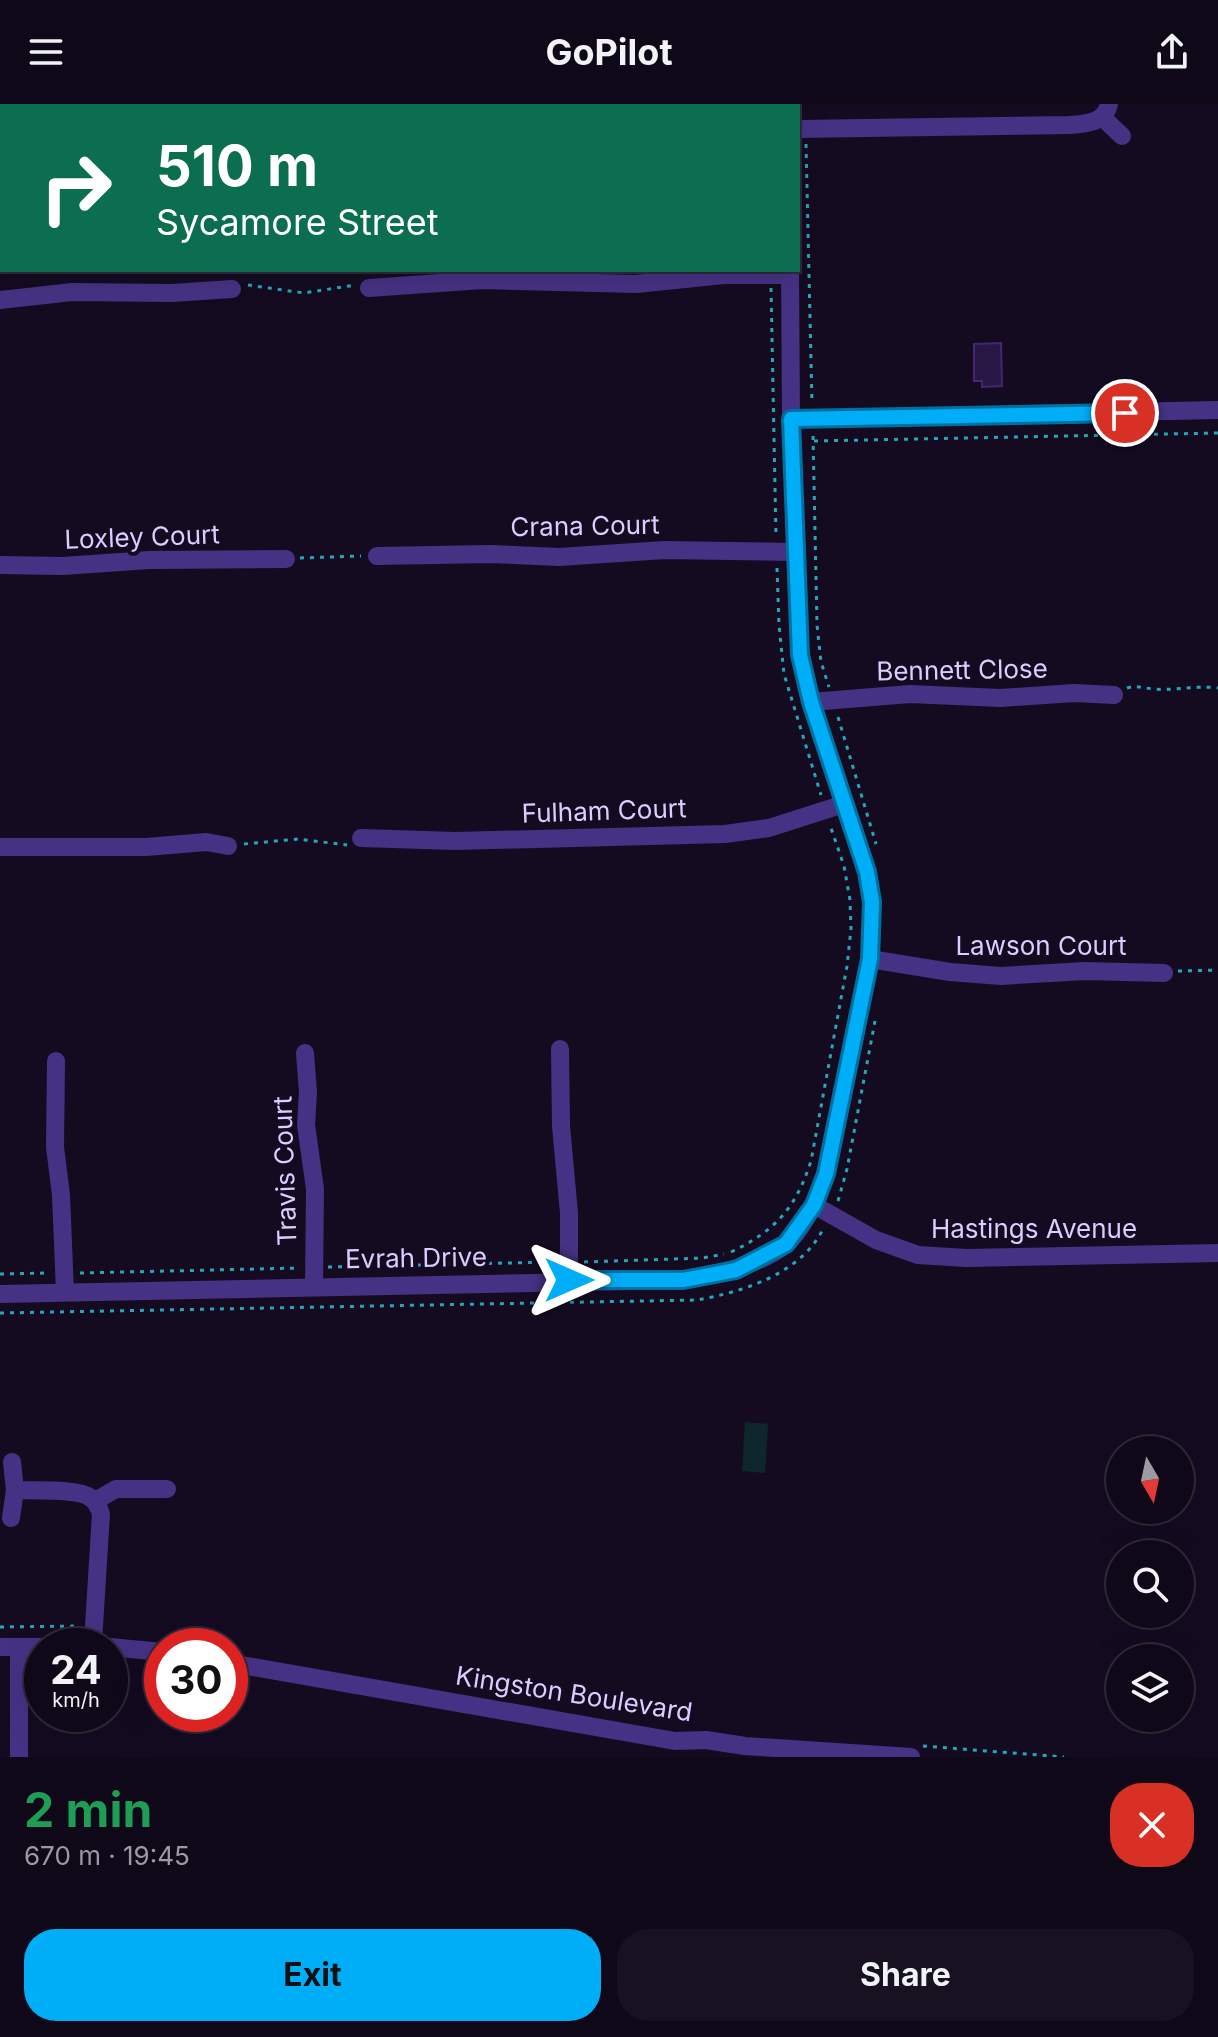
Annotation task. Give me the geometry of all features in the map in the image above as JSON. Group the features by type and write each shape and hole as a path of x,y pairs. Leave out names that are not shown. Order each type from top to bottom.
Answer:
{"street":[{"path":"802,129 1069,125 1095,121 1106,111 1122,136"},
{"path":"369,288 482,280 636,284 790,272"},
{"name":"Evrah Drive","path":"0,1294 314,1277 568,1271 683,1280 736,1270 786,1244 822,1210 826,1174 870,959 873,927 870,886 834,807 800,655 785,552 791,419 790,272"},
{"path":"0,300 72,292 172,293 232,289"},
{"path":"791,419 1218,410"},
{"name":"Crana Court","path":"377,556 491,554 559,557 665,550 785,552"},
{"name":"Loxley Court","path":"0,565 286,559"},
{"name":"Bennett Close","path":"811,702 910,694 1000,698 1074,693 1114,695"},
{"name":"Fulham Court","path":"361,838 456,841 725,834 769,828 834,807"},
{"path":"0,847 146,847 206,842 228,846"},
{"name":"Lawson Court","path":"870,959 950,972 1001,976 1085,971 1164,973"},
{"path":"560,1049 561,1126 569,1213 568,1271"},
{"name":"Travis Court","path":"305,1053 308,1092 306,1125 315,1189 314,1277"},
{"path":"56,1061 55,1147 61,1195 65,1292"},
{"name":"Hastings Avenue","path":"822,1210 876,1240 918,1255 966,1258 1218,1253"},
{"path":"11,1518 15,1490 12,1462"},
{"path":"95,1501 116,1489 167,1489"},
{"path":"15,1490 76,1493 90,1496 95,1501 101,1514 103,1628"},
{"path":"9,1647 19,1757"},
{"name":"Kingston Boulevard","path":"248,1666 675,1741 911,1751"}],"path":[{"path":"802,129 817,625 821,662 876,844"},
{"path":"0,1274 314,1277 568,1271 703,1258 731,1252 764,1234 794,1202 811,1161 851,929 850,900 834,807 784,674 779,625 785,552 770,275"},
{"path":"232,289 245,285 304,293 350,285 369,288"},
{"path":"813,441 1218,433"},
{"path":"286,559 377,556"},
{"path":"1114,695 1132,686 1152,689 1218,688"},
{"path":"228,846 298,839 345,846 361,838"},
{"path":"1164,973 1218,970"},
{"path":"0,1313 697,1300 753,1285 786,1268 817,1241 822,1210 838,1201 847,1169 877,1010"},
{"path":"911,1751 1064,1757"}],"green space":[{"path":"745,1422 768,1424 765,1473 742,1471"}],"building":[{"path":"1001,343 1002,386 982,387 982,381 974,381 974,344"}],"route":[{"path":"569,1280 683,1280 736,1270 786,1244 814,1205 826,1174 870,959 872,902 867,872 811,702 800,655 791,419 1125,413"}]}
